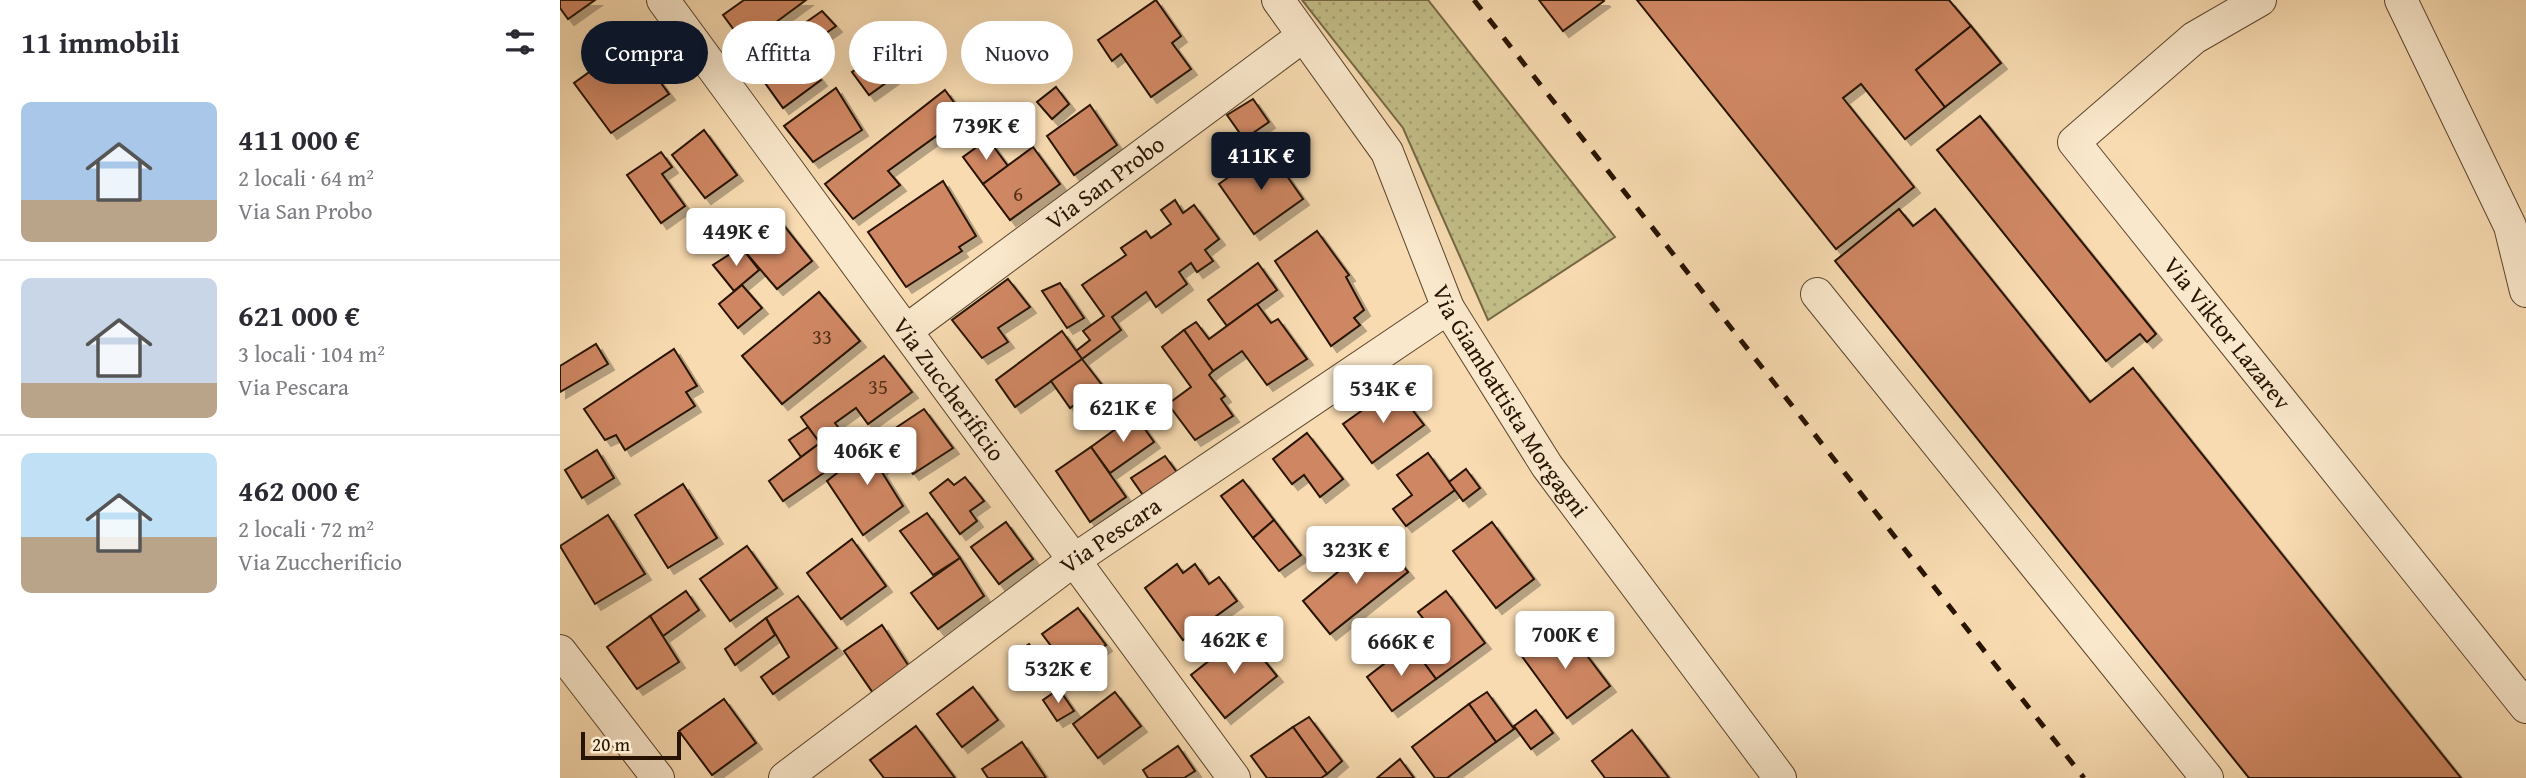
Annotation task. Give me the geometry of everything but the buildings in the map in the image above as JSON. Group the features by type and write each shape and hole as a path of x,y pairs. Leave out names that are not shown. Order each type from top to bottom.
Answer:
{"street":[{"name":"Via Zuccherificio","path":"663,0 1234,778"},
{"name":"Via Giambattista Morgagni","path":"1278,0 1388,152 1448,307 1547,466 1780,778"},
{"name":"Via Viktor Lazarev","path":"2260,0 2194,38 2074,142 2526,707"},
{"path":"2401,0 2510,226 2526,291"},
{"name":"Via San Probo","path":"907,330 1303,36"},
{"path":"1817,294 2207,778"},
{"name":"Via Pescara","path":"785,778 1074,560 1448,307"},
{"path":"560,651 658,778"}],"shaded area":[{"path":"1302,0 1428,0 1615,237 1488,320 1403,128"}],"railway":[{"path":"1474,0 2084,778"}]}
